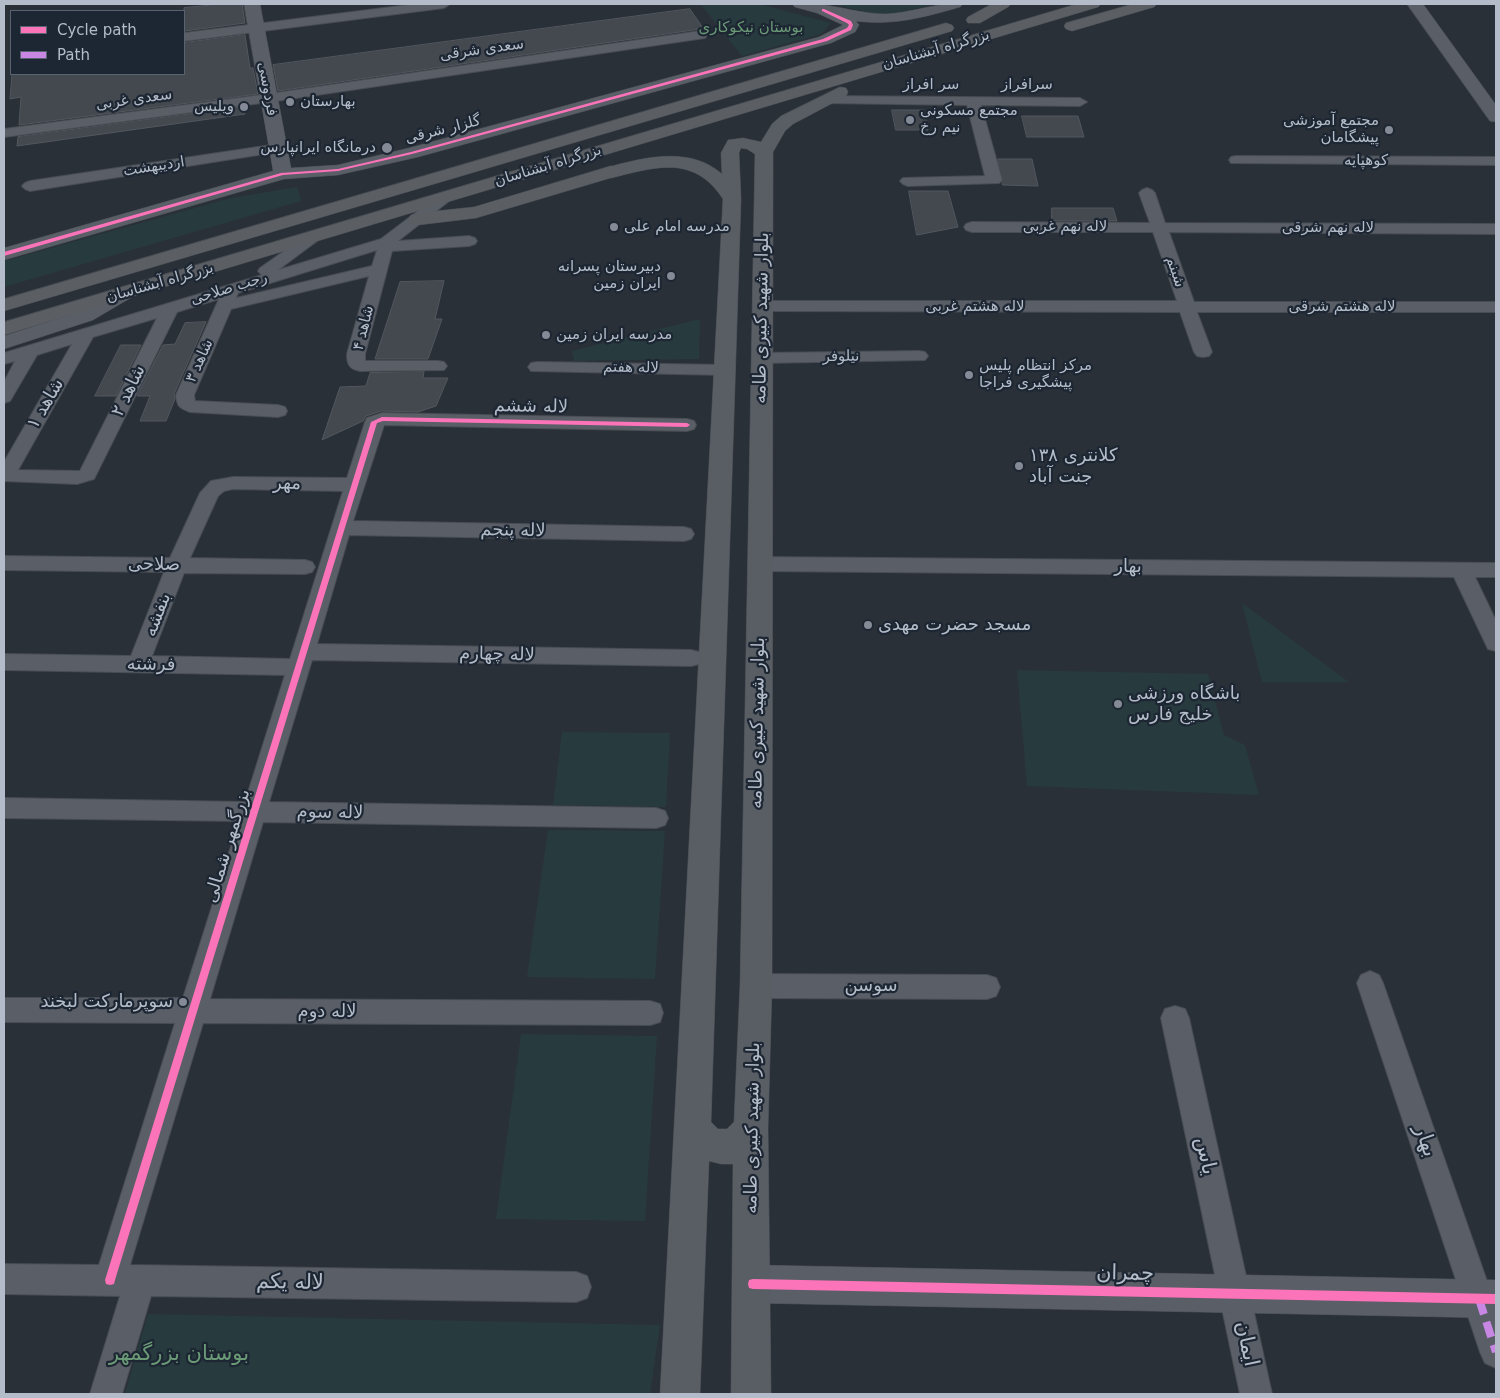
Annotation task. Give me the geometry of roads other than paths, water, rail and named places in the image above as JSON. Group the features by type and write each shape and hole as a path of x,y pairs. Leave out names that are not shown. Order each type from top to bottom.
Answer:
{"highway":[{"path":"974,20 1003,4"},
{"name":"بزرگراه آبشناسان","path":"4,329 352,227 787,94 1093,4"},
{"path":"417,219 1149,4"},
{"name":"بزرگراه آبشناسان","path":"4,305 1022,6"},
{"path":"352,227 476,212 610,172"}],"main road":[{"name":"بلوار شهید کبیری طامه","path":"751,1394 751,1128 756,986 764,152 778,128 787,120 834,96"},
{"name":"بلوار شهید کبیری طامه","path":"680,1394 732,199 731,148 739,143 750,143 764,152"},
{"path":"610,172 654,163 678,162 697,165 718,177 732,199"},
{"path":"693,1129 708,1145 722,1147 736,1146 751,1128"}],"street":[{"name":"فردوسی","path":"252,4 282,174"},
{"path":"185,38 444,4"},
{"path":"800,4 823,10 873,18 897,18 956,4"},
{"path":"1415,4 1496,117"},
{"name":"گلزار شرقی","path":"4,254 282,174 338,170 412,153 825,40 849,29 851,25 849,22 823,10"},
{"name":"سعدی شرقی","path":"269,98 700,34"},
{"name":"سر افراز","path":"834,96 973,101"},
{"name":"سعدی غربی","path":"4,133 269,98"},
{"path":"908,181 994,180 973,101"},
{"name":"سرافراز","path":"973,101 1080,102"},
{"name":"اردیبهشت","path":"30,186 278,148"},
{"name":"کوهپایه","path":"1236,160 1496,161"},
{"name":"شبنم","path":"1147,193 1203,352"},
{"name":"رجب صلاحی","path":"4,359 239,286 386,245 444,198"},
{"name":"لاله نهم غربی","path":"972,227 1159,228"},
{"name":"لاله نهم شرقی","path":"1159,228 1496,229"},
{"path":"239,286 313,238"},
{"path":"386,245 468,242"},
{"name":"شاهد ۴","path":"386,245 356,354 356,362 360,366 438,366"},
{"path":"224,306 379,269"},
{"path":"4,299 110,273"},
{"name":"شاهد ۳","path":"239,286 224,306 185,395 186,404 196,408 278,411"},
{"path":"4,343 86,316 125,294"},
{"name":"لاله هشتم غربی","path":"763,306 1187,307"},
{"name":"شاهد ۲","path":"9,476 77,478 87,475 92,469 171,307"},
{"name":"لاله هشتم شرقی","path":"1187,307 1496,307"},
{"name":"شاهد ۱","path":"9,476 8,471 87,333"},
{"path":"4,397 30,351"},
{"name":"نیلوفر","path":"762,358 919,356"},
{"name":"لاله هفتم","path":"537,367 725,370"},
{"name":"لاله ششم","path":"374,422 382,419 687,425"},
{"name":"بزرگمهر شمالی","path":"106,1394 125,1280 193,1011 374,422"},
{"name":"مهر","path":"218,486 233,484 355,485"},
{"name":"بنفشه","path":"138,665 177,565 210,492 218,486"},
{"name":"لاله پنجم","path":"341,528 684,534"},
{"name":"صلاحی","path":"4,563 305,567"},
{"name":"بهار","path":"760,564 1496,570"},
{"path":"1461,570 1496,643"},
{"name":"لاله چهارم","path":"301,660 691,658"},
{"name":"فرشته","path":"4,662 138,665 301,660"},
{"name":"لاله سوم","path":"4,808 656,818"},
{"name":"بهار","path":"1370,983 1488,1299 1496,1352"},
{"name":"سوسن","path":"756,986 987,987"},
{"name":"لاله دوم","path":"4,1010 650,1013"},
{"name":"یاس","path":"1175,1018 1236,1294"},
{"name":"لاله یکم","path":"4,1278 576,1287"},
{"name":"چمران","path":"752,1284 1488,1299"},
{"name":"ایمان","path":"1236,1294 1256,1394"}],"place":[{"name":"بهارستان","path":"290,102"},
{"name":"ویلیس","path":"244,107"},
{"name":"مجتمع مسکونی نیم رخ","path":"910,120"},
{"name":"مجتمع آموزشی پیشگامان","path":"1389,130"},
{"name":"درمانگاه ایرانپارس","path":"387,148"},
{"name":"مدرسه امام علی","path":"614,227"},
{"name":"دبیرستان پسرانه ایران زمین","path":"671,276"},
{"name":"مدرسه ایران زمین","path":"546,335"},
{"name":"مرکز انتظام پلیس پیشگیری فراجا","path":"969,375"},
{"name":"کلانتری ۱۳۸ جنت آباد","path":"1019,466"},
{"name":"مسجد حضرت مهدی","path":"868,625"},
{"name":"باشگاه ورزشی خلیج فارس","path":"1118,704"},
{"name":"سوپرمارکت لبخند","path":"183,1002"}],"park label":[{"name":"بوستان نیکوکاری","path":"751,28"},
{"name":"بوستان بزرگمهر","path":"179,1355"}]}
